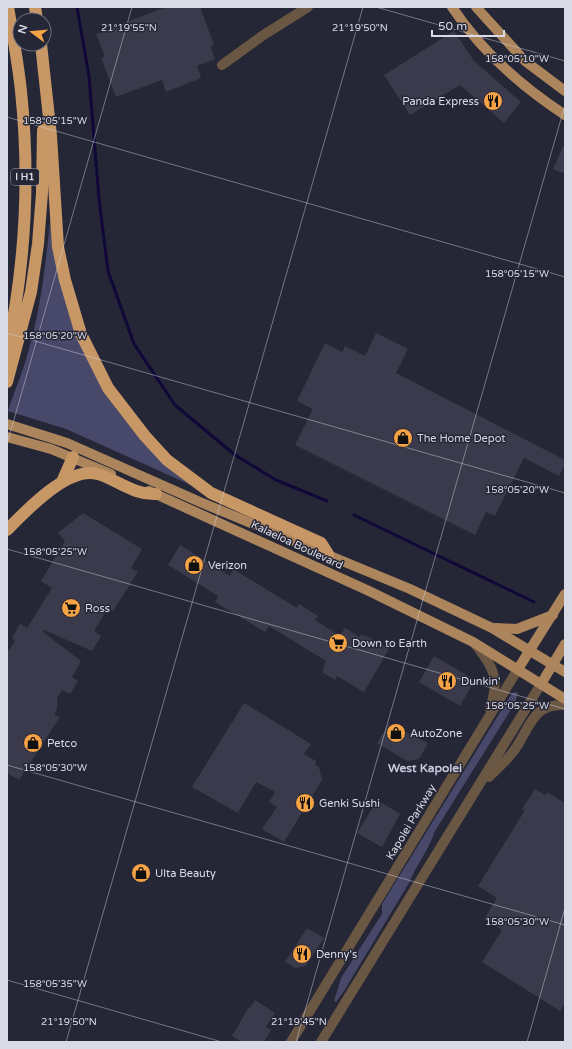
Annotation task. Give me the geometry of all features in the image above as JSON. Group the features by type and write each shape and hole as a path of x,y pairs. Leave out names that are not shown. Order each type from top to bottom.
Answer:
{"highway":[{"name":"I H1","path":"7,351 18,293 23,242 25,171 22,92 8,7"},
{"path":"42,52 58,247 65,280 81,334 108,388 145,436 167,460 196,483 211,493 321,543 328,554"},
{"path":"7,382 31,292 38,244 42,193 43,58"},
{"path":"62,482 73,457"},
{"path":"7,530 33,505 62,482 77,475 87,473 99,474 144,494 156,494"}],"main road":[{"path":"452,7 479,43 509,72 526,88 565,115"},
{"path":"476,7 525,61 565,92"},
{"name":"Kalaeloa Boulevard","path":"12,425 67,443 200,502 410,589 492,628 565,672"},
{"name":"Kalaeloa Boulevard","path":"9,438 73,457 369,591 473,642 565,699"},
{"name":"Kapolei Parkway","path":"518,670 565,594"},
{"path":"492,628 517,629 553,615"},
{"path":"541,684 565,644"}],"street":[{"path":"222,65 262,36 308,7"},
{"path":"473,642 490,664 495,674 493,699 484,726"},
{"name":"Kapolei Parkway","path":"291,1042 518,670"},
{"path":"321,1042 541,684"},
{"path":"476,789 513,752 540,710 553,705 565,705"}],"shaded area":[{"path":"51,213 55,236 101,379 193,486 66,429 8,411 25,363 36,321"},
{"path":"518,692 515,703 435,831 409,883 344,991 336,1002 334,1001 341,978 382,914 382,904 512,693"}],"building":[{"path":"166,7 200,7 214,45 210,46 215,59 197,66 201,78 166,92 162,80 116,97 101,58 105,57 96,34"},
{"path":"454,31 474,61 521,102 504,123 460,85 410,115 384,75"},
{"path":"565,142 565,174 553,169"},
{"name":"The Home Depot","path":"376,333 408,349 396,373 565,460 565,465 559,476 524,458 495,516 486,512 475,535 295,445 313,409 297,401 325,343 342,352 345,346 365,356"},
{"name":"Ross","path":"83,513 142,549 131,568 138,572 113,611 108,608 94,631 101,636 92,651 44,630 43,632 81,661 72,677 78,681 70,694 62,690 57,698 57,709 54,715 60,717 19,780 7,773 7,653 15,641 12,638 20,624 27,628 52,588 41,581 65,541 58,533"},
{"path":"180,545 230,576 233,569 297,608 299,604 318,616 315,620 340,636 345,628 359,637 361,634 366,637 367,636 389,649 364,692 337,676 335,680 322,672 326,661 269,626 265,632 215,602 218,596 168,565"},
{"name":"Dunkin'","path":"434,656 475,680 460,706 419,682"},
{"path":"244,703 311,744 304,754 316,761 315,765 319,767 322,780 284,842 262,829 277,807 269,802 275,792 256,782 238,813 192,787"},
{"name":"AutoZone","path":"389,724 428,743 419,759 407,761 377,743"},
{"path":"535,789 545,795 547,792 565,803 565,1003 560,1011 482,962 502,930 484,919 497,898 478,886 525,810 522,809"},
{"path":"377,800 400,814 382,847 357,833"},
{"name":"Denny's","path":"307,928 324,938 306,966 295,968 285,962"},
{"path":"255,1000 275,1013 266,1027 271,1030 264,1042 242,1042 232,1036 249,1007 250,1008"}],"waterway":[{"path":"77,7 89,76 99,199 108,271 134,344 175,405 235,455 276,480 327,501"},
{"path":"354,515 534,602"}],"place":[{"name":"Panda Express","path":"493,101"},
{"name":"The Home Depot","path":"403,438"},
{"name":"Verizon","path":"194,565"},
{"name":"Ross","path":"71,608"},
{"name":"Down to Earth","path":"338,643"},
{"name":"Dunkin'","path":"447,681"},
{"name":"AutoZone","path":"396,733"},
{"name":"Petco","path":"33,743"},
{"name":"Genki Sushi","path":"305,803"},
{"name":"Ulta Beauty","path":"141,873"},
{"name":"Denny's","path":"302,954"}],"district":[{"name":"West Kapolei","path":"425,768"}]}
